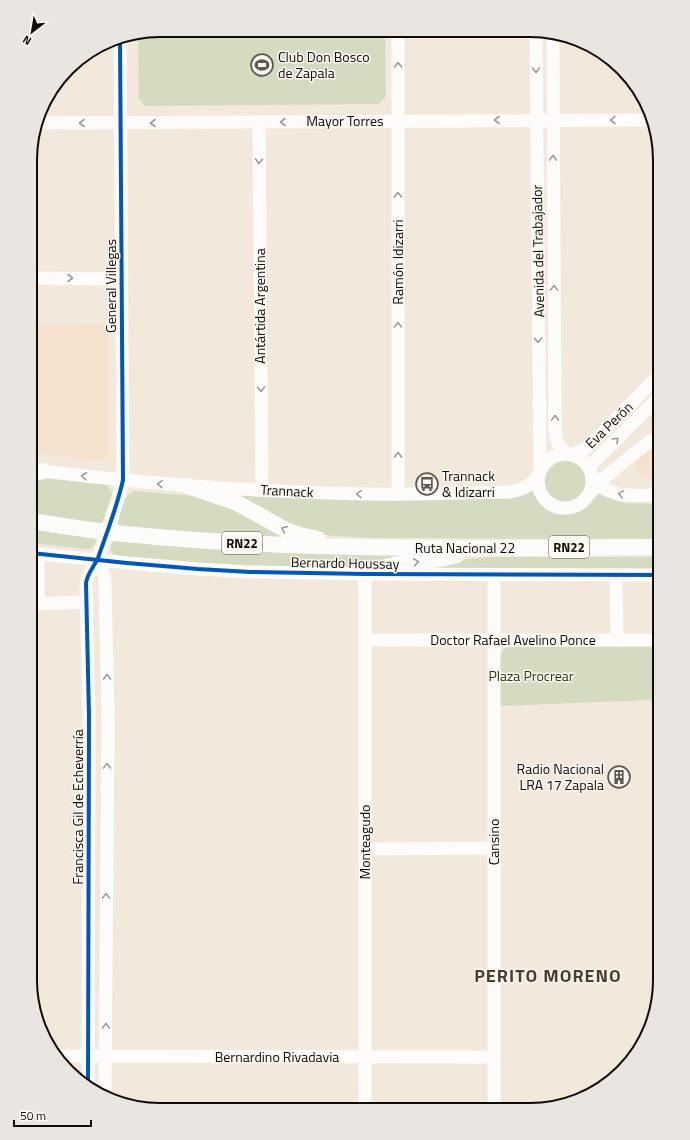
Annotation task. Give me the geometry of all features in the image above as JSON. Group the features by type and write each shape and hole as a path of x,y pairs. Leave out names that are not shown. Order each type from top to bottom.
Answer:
{"main road":[{"path":"188,486 237,503 276,525 300,535 324,540 377,547"},
{"name":"Ruta Nacional 22","path":"37,522 129,535 229,542 377,547 653,547"},
{"path":"365,574 386,566 449,557 478,547"}],"street":[{"name":"Ramón Idizarri","path":"398,37 398,494"},
{"name":"Avenida del Trabajador","path":"536,37 539,473"},
{"name":"Avenida del Trabajador","path":"553,39 555,431 557,442 569,454"},
{"name":"General Villegas","path":"107,532 123,480 120,44"},
{"name":"Mayor Torres","path":"43,123 646,120"},
{"name":"Antártida Argentina","path":"259,122 262,490"},
{"path":"37,278 122,279"},
{"name":"Eva Perón","path":"569,454 582,451 590,445 653,381"},
{"name":"Eva Perón","path":"590,470 653,403"},
{"path":"539,473 538,484 544,498 550,504 557,507 572,507 585,499 604,478 645,444 653,439"},
{"path":"569,454 582,459 590,470 594,488"},
{"name":"Trannack","path":"37,471 155,484 330,493 398,494 510,492 527,487 531,484 539,473 543,464 553,456 569,454"},
{"path":"594,488 623,495 653,495"},
{"name":"Francisca Gil de Echeverría","path":"88,1080 89,716 87,578 91,568 97,560 107,532"},
{"name":"Bernardo Houssay","path":"37,553 198,569 250,572 653,575"},
{"name":"Francisca Gil de Echeverría","path":"97,560 104,574 106,584 108,716 105,1089"},
{"name":"Monteagudo","path":"365,574 365,1103"},
{"name":"Cansino","path":"494,575 494,1103"},
{"path":"616,575 617,640"},
{"path":"37,604 87,602"},
{"name":"Doctor Rafael Avelino Ponce","path":"365,640 653,640"},
{"path":"89,716 108,716"},
{"path":"365,849 494,848"},
{"name":"Bernardino Rivadavia","path":"63,1056 494,1058"}],"shaded area":[{"path":"108,324 108,456 102,462 37,453 37,325"},
{"path":"653,429 653,477 639,477 634,458 636,447"}],"green space":[{"name":"Club Don Bosco de Zapala","path":"152,37 385,37 386,96 379,104 145,106 139,99 138,39"},
{"path":"562,461 570,461 581,467 587,478 587,486 581,497 570,503 562,503 551,497 545,486 545,478 551,467"},
{"path":"37,477 108,485 112,495 100,524 37,517"},
{"path":"135,491 206,497 299,539 118,527 121,509 125,500 127,496"},
{"path":"533,491 540,504 548,511 565,515 577,513 582,510 591,503 598,494 619,502 653,504 653,539 374,538 335,536 307,532 229,494"},
{"path":"37,526 96,538 93,546 88,549 37,544"},
{"path":"115,541 435,554 338,568 228,566 115,556 110,548"},
{"path":"490,557 653,557 653,571 418,569 458,560"},
{"name":"Plaza Procrear","path":"653,646 653,703 649,700 500,706 500,657 502,651 508,647"}],"cycle path":[{"path":"88,1080 89,716 86,583 98,558 115,510 123,480 120,44"},
{"path":"37,554 127,563 250,572 653,575"}],"place":[{"name":"Club Don Bosco de Zapala","path":"262,65"},
{"name":"Trannack & Idizarri","path":"427,484"},
{"name":"Radio Nacional LRA 17 Zapala","path":"619,777"}],"district":[{"name":"PERITO MORENO","path":"548,976"}]}
